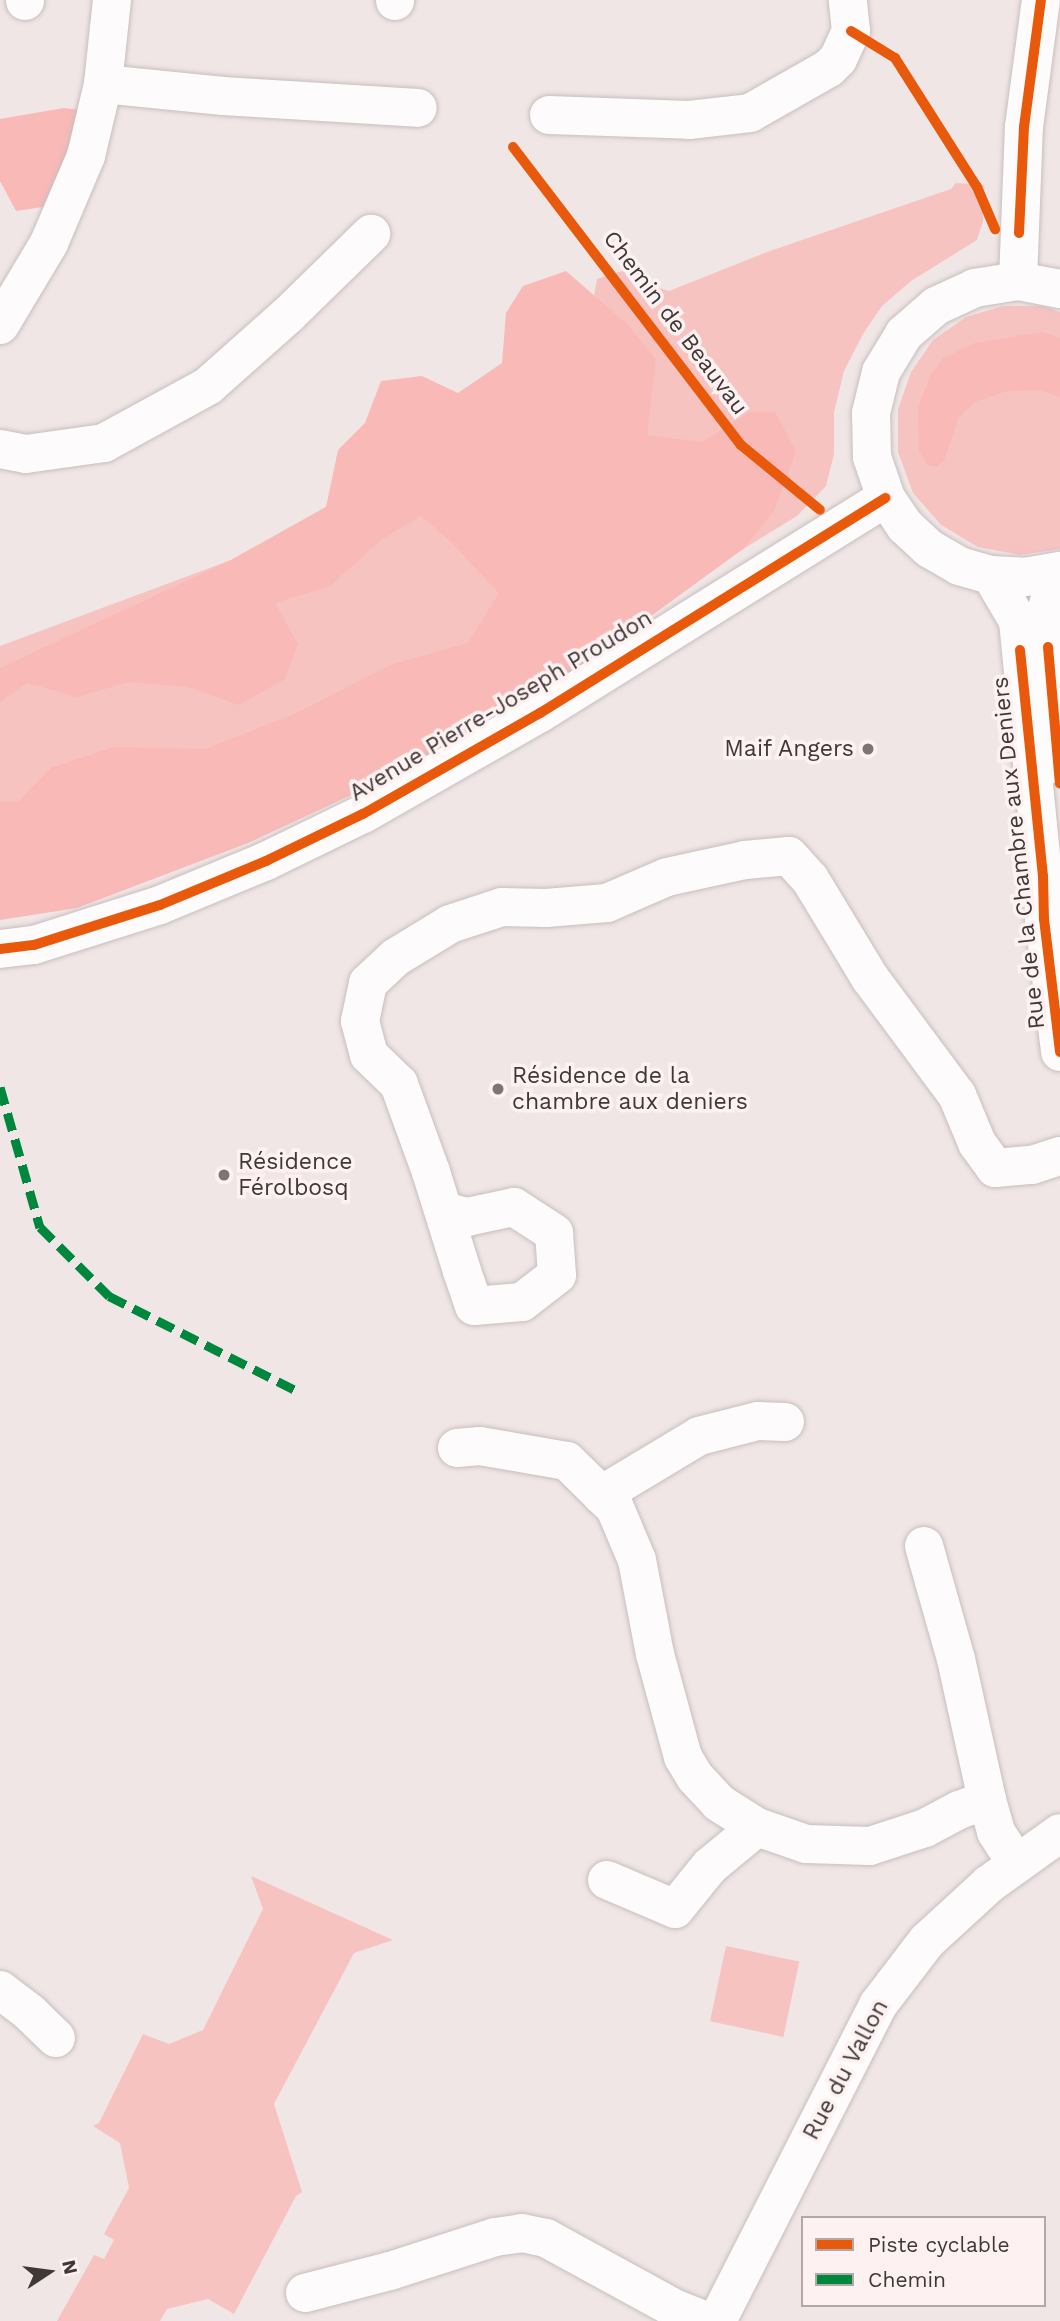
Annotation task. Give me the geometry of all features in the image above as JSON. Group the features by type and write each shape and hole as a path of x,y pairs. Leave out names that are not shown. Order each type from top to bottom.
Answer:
{"street":[{"path":"0,325 49,243 86,156 103,85 112,0"},
{"path":"549,115 689,120 750,113 828,68 838,59 851,31 848,0"},
{"path":"1018,281 1024,127 1041,0"},
{"path":"103,85 223,96 418,108"},
{"path":"0,449 26,454 104,443 208,386 289,314 371,234"},
{"path":"1060,289 1018,281 975,288 936,306 904,334 881,372 870,413 872,457 886,498 905,526 930,549 959,566 991,575 1025,577 1058,571 1045,615 1060,783"},
{"name":"Avenue Pierre-Joseph Proudon","path":"0,950 34,945 160,905 265,861 363,814 540,713 648,642 886,498"},
{"name":"Rue de la Chambre aux Deniers","path":"991,575 1018,621 1043,876 1044,919 1060,1052"},
{"path":"444,1211 399,1084 369,1055 360,1021 368,983 396,957 450,924 502,907 547,908 607,903 667,877 745,860 789,856 810,879 870,978 957,1095 978,1143 995,1168 1032,1165 1060,1156"},
{"path":"601,1495 699,1436 758,1421 785,1422"},
{"path":"457,1448 480,1446 567,1461 615,1508 637,1560 655,1654 683,1757 695,1777 719,1803 757,1827 806,1844 870,1846 925,1828 959,1810 987,1800"},
{"path":"924,1546 956,1659 996,1832 1016,1863"},
{"path":"607,1880 675,1909 710,1866 757,1827"},
{"name":"Rue du Vallon","path":"717,2321 878,2005 927,1941 1016,1863 1058,1838"},
{"path":"0,1990 30,2012 56,2038"},
{"path":"305,2293 390,2271 495,2237 522,2233 546,2238 674,2308 707,2321"}],"shaded area":[{"path":"64,108 82,110 49,206 16,211 0,181 0,119"},
{"path":"956,183 984,185 983,221 977,240 911,281 882,306 863,334 844,371 834,412 834,454 826,486 797,516 553,666 0,915 0,646 231,560 326,507 584,349 597,279 625,270 649,285 669,291 767,252 951,189"},
{"path":"566,271 627,324 656,359 647,435 702,442 750,412 775,412 796,451 774,511 743,549 566,678 390,777 248,843 77,908 0,920 0,802 19,801 51,768 114,747 206,749 297,713 390,665 468,643 499,593 450,541 421,516 381,540 330,586 275,603 298,644 285,679 239,705 188,687 129,682 77,697 27,683 0,702 0,668 231,560 326,507 338,450 365,423 381,381 422,376 458,393 502,363 506,313 523,286"},
{"path":"1003,306 1042,306 1060,312 1060,549 1020,555 978,547 941,525 913,493 898,452 898,409 911,372 933,340 966,317"},
{"path":"1043,332 1060,338 1060,397 1040,390 1007,391 977,401 959,417 944,460 936,467 928,465 919,451 918,408 930,376 943,358 975,343"},
{"path":"251,1876 393,1940 354,1953 274,2104 302,2192 296,2196 234,2314 208,2299 167,2309 160,2321 57,2321 94,2255 104,2259 114,2240 104,2234 129,2188 120,2143 93,2126 99,2123 143,2034 169,2044 203,2030 263,1909"},
{"path":"726,1946 799,1962 783,2037 710,2021"}],"marked path":[{"path":"0,1087 40,1227 109,1296 299,1392"}],"cycle path":[{"path":"1019,233 1024,127 1041,0"},
{"path":"851,31 895,58 977,187 995,229"},
{"name":"Chemin de Beauvau","path":"513,147 741,445 820,510"},
{"path":"0,949 34,945 160,905 266,861 363,814 540,713 886,498"},
{"path":"1048,647 1060,783"},
{"path":"1020,650 1043,876 1044,919 1060,1052"}],"place":[{"name":"Maif Angers","path":"868,749"},
{"name":"Résidence de la chambre aux deniers","path":"498,1089"},
{"name":"Résidence Férolbosq","path":"224,1175"}]}
